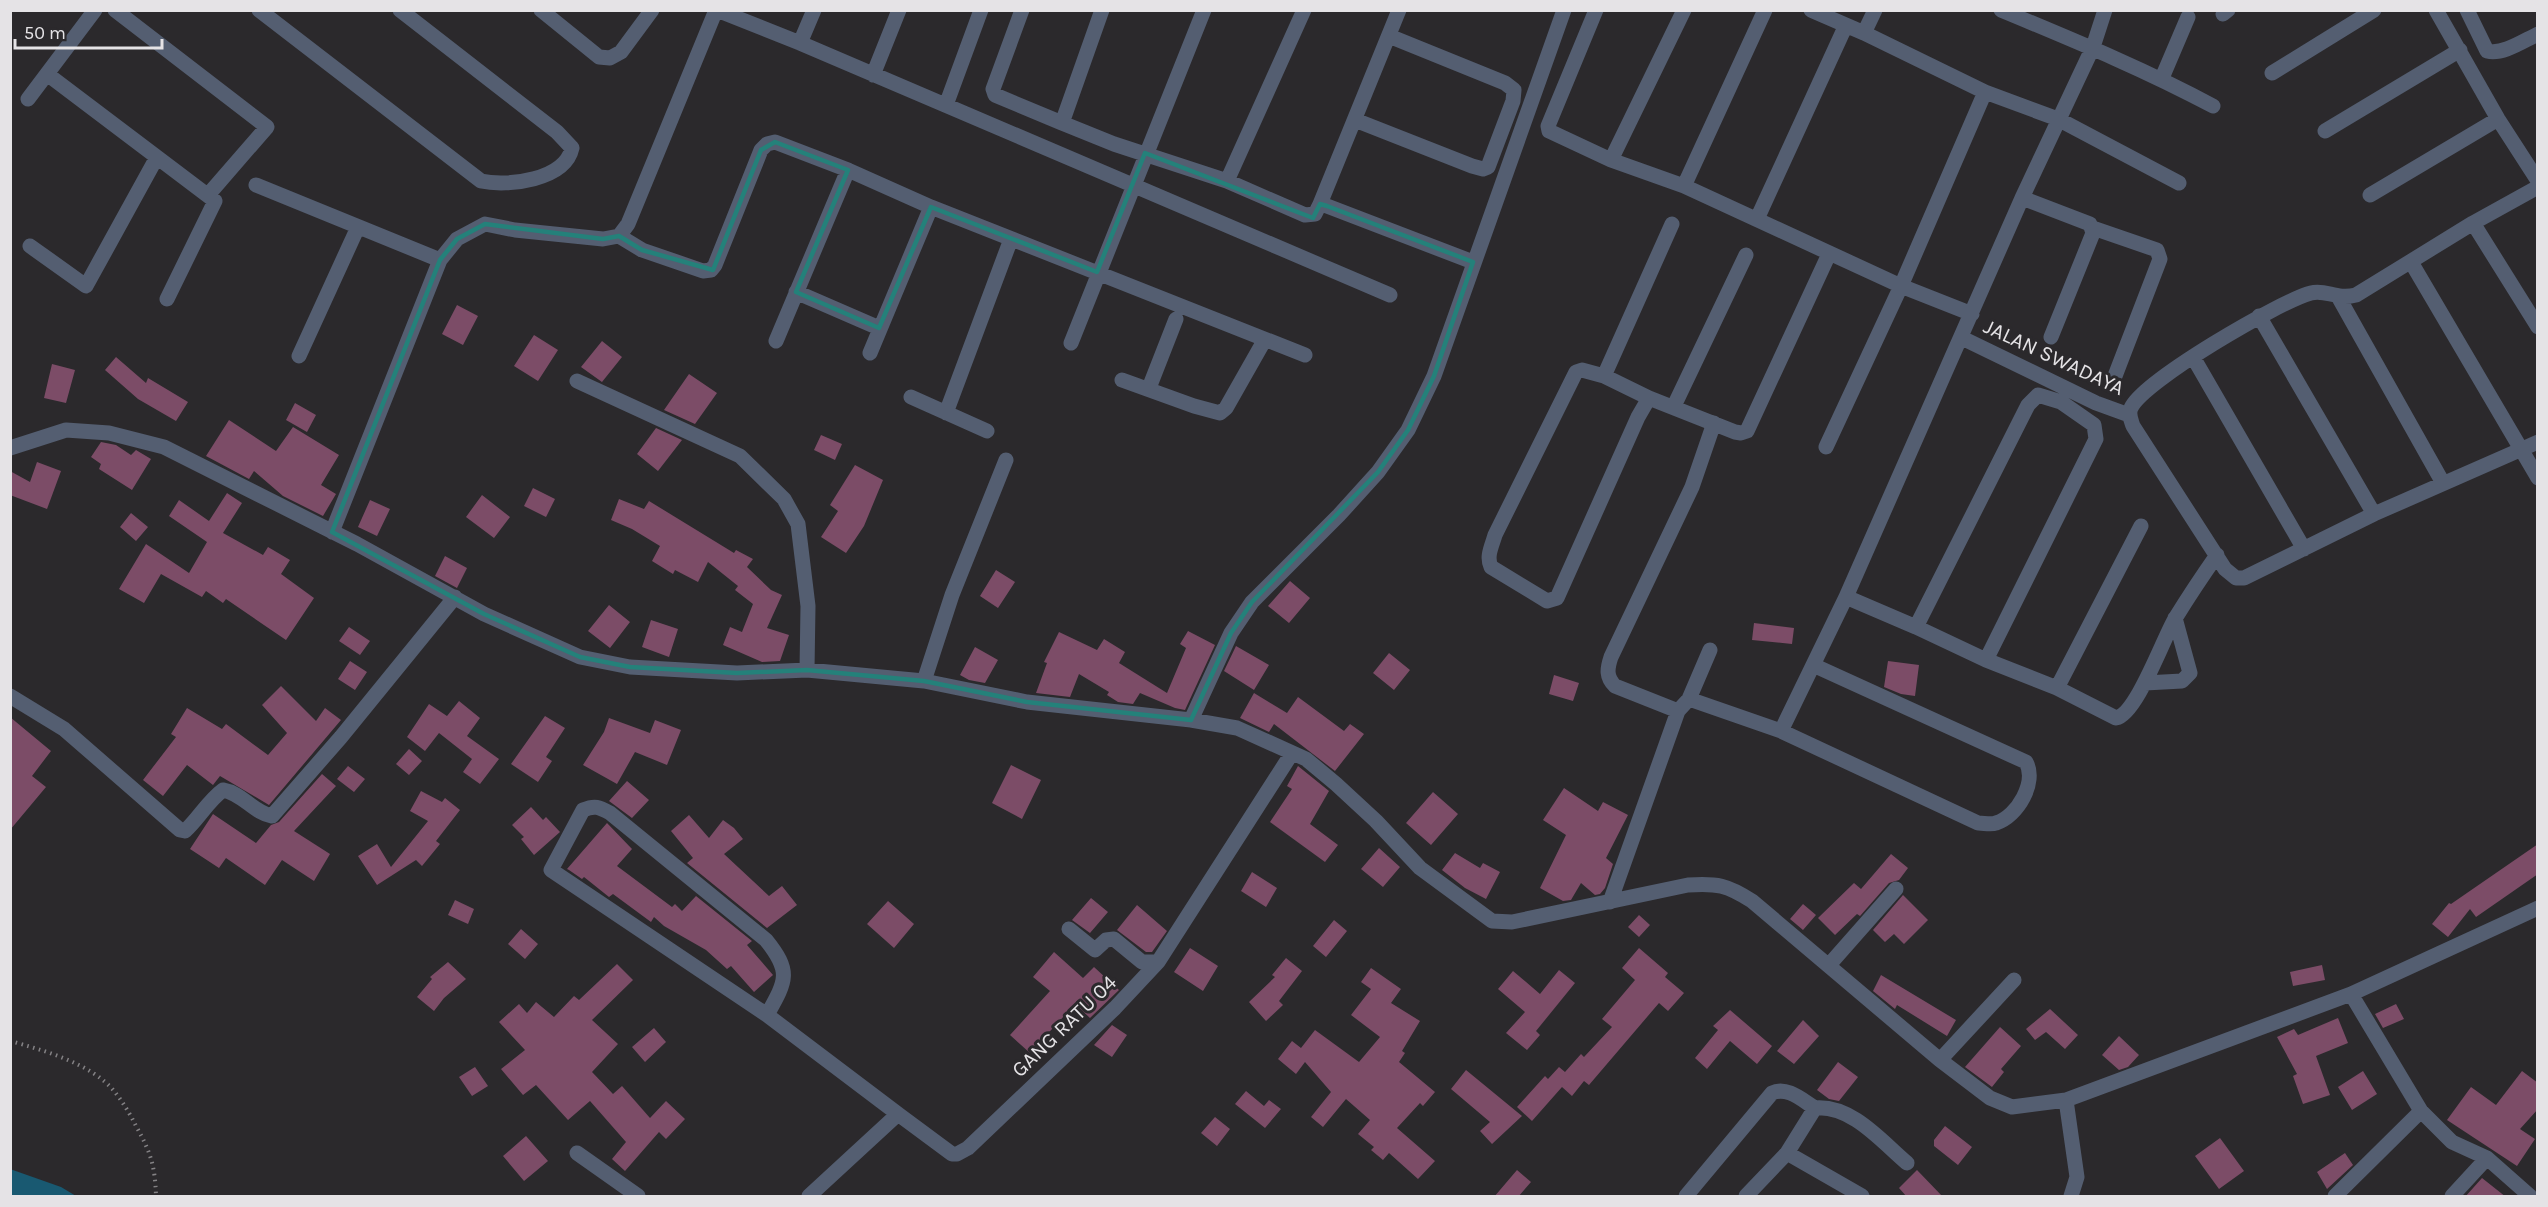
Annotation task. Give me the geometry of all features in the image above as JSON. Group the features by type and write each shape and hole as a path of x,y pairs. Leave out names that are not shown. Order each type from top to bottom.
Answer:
{"street":[{"path":"28,99 95,10"},
{"path":"115,10 267,127 208,195"},
{"path":"260,10 481,181 529,182 554,171 570,156 572,148 564,138 400,10"},
{"path":"541,10 599,57 610,58 621,52 652,10"},
{"path":"619,236 628,224 717,10 800,43 1390,295"},
{"path":"800,43 814,10"},
{"path":"873,75 899,10"},
{"path":"946,105 981,10"},
{"path":"1022,10 993,89 995,95 1114,144 1227,182 1305,215 1315,214 1320,204 1399,10"},
{"path":"1062,123 1102,10"},
{"path":"1071,343 1097,272 1204,10"},
{"path":"1227,182 1304,10"},
{"path":"1191,720 1231,633 1252,602 1378,472 1408,430 1434,376 1564,10"},
{"path":"1596,10 1548,129 1561,138 1611,160 1684,186 1829,254 1972,314"},
{"path":"1611,160 1684,10"},
{"path":"1684,186 1765,10"},
{"path":"1811,10 1985,92 2058,119 2179,183"},
{"path":"1864,33 1875,10"},
{"path":"2001,10 2162,78 2213,106"},
{"path":"1781,731 1846,597 2022,198 2093,47 2105,10"},
{"path":"2272,73 2374,10"},
{"path":"2436,10 2498,119 2538,181"},
{"path":"2467,10 2487,51 2502,51 2538,34"},
{"path":"2162,78 2188,17"},
{"path":"1757,219 1846,25"},
{"path":"1355,120 1472,166 1483,169 1488,167 1513,101 1514,90 1506,83 1389,36"},
{"path":"2325,131 2460,50"},
{"path":"47,74 215,201 167,299"},
{"path":"1826,447 1901,286 1985,92"},
{"path":"2370,195 2498,119"},
{"path":"332,532 440,260 457,239 485,224 515,230 603,239 619,236 642,249 703,271 711,270 761,150 767,144 775,142 1264,341 1305,355"},
{"path":"30,246 86,286 157,157"},
{"path":"776,341 848,170"},
{"path":"256,185 440,260"},
{"path":"2538,187 2473,223 2356,295 2339,298 2314,292 2259,316 2193,357 2146,392 2132,406 2130,414 2133,426 2217,555 2231,575 2244,578 2374,514 2538,441"},
{"path":"2022,198 2090,224 2093,228 2157,250 2160,254 2115,376"},
{"path":"1320,204 1473,262"},
{"path":"870,353 931,207"},
{"path":"2473,223 2538,327"},
{"path":"1604,376 1672,224"},
{"path":"300,356 358,227"},
{"path":"2051,337 2093,228"},
{"path":"946,413 1011,239"},
{"path":"1649,398 1638,417 1557,598 1547,601 1491,567 1488,561 1489,553 1495,535 1576,372 1582,370 1604,376 1649,398 1741,433 1750,427 1829,254"},
{"path":"1674,406 1746,255"},
{"path":"2411,262 2538,478"},
{"path":"796,292 879,328"},
{"path":"2339,298 2443,483"},
{"path":"2259,316 2374,514"},
{"path":"1149,388 1176,319"},
{"name":"JALAN SWADAYA","path":"1962,338 2096,403 2130,414"},
{"path":"1122,380 1220,413 1226,408 1264,341"},
{"path":"2193,357 2304,549"},
{"path":"577,381 740,456 784,499 798,524 808,606 807,670"},
{"path":"1916,627 2028,405 2038,395 2061,402 2094,425 2096,438 1986,660"},
{"path":"911,398 987,431"},
{"path":"1678,711 1615,686 1609,680 1607,670 1611,657 1692,487 1714,423"},
{"path":"10,448 66,430 109,433 136,438 164,447 525,634 580,657 630,667 706,672 807,670 924,681 1027,702 1191,720 1237,728 1306,759 1336,784 1420,868 1492,921 1512,922 1688,885 1708,884 1731,888 1752,901 1940,1060 1990,1098 2012,1107 2066,1100 2351,994 2538,908"},
{"path":"924,681 952,595 1006,460"},
{"path":"2057,688 2141,526"},
{"path":"1846,597 1986,660 2057,688 2116,718 2126,714 2145,683 2175,618 2217,555"},
{"path":"10,696 64,729 180,830 185,831 214,796 223,790 232,791 261,812 272,816 455,597"},
{"path":"2145,683 2182,681 2190,673 2175,618"},
{"path":"1611,902 1678,711 1689,699 1710,650"},
{"path":"1689,699 1781,731 1978,823 1994,825 2005,819 2019,804 2031,778 2026,762 1814,665"},
{"name":"GANG RATU 04","path":"898,1114 945,1150 952,1154 961,1152 1115,1008 1158,962 1292,753"},
{"path":"767,1015 784,981 783,965 766,940 610,813 592,806 583,810 551,870 767,1015 898,1114 809,1197"},
{"path":"1829,965 1896,889"},
{"path":"1069,929 1095,950 1106,940 1114,939 1142,962 1158,962"},
{"path":"1940,1060 2014,980"},
{"path":"2351,994 2421,1111 2452,1142 2487,1158 2530,1197"},
{"path":"1686,1197 1772,1093 1779,1090 1786,1091 1815,1108 1826,1107 1845,1113 1907,1163"},
{"path":"2066,1100 2077,1177 2072,1197"},
{"path":"1746,1197 1787,1153 1815,1108"},
{"path":"2335,1197 2421,1111"},
{"path":"577,1153 638,1197"},
{"path":"1787,1153 1862,1197"},
{"path":"2452,1197 2487,1158"}],"path":[{"path":"10,1041 39,1049 73,1063 94,1074 113,1089 130,1114 148,1150 155,1169 156,1197"}],"highlighted area":[{"path":"775,142 848,170 796,292 879,328 931,207 1097,272 1145,153 1313,218 1320,204 1473,262 1434,376 1408,430 1378,472 1252,602 1231,633 1191,720 1027,702 924,681 807,670 737,673 630,667 580,657 484,614 332,532 440,260 457,239 485,224 603,239 619,236 642,250 713,270 761,150"}],"water":[{"path":"10,1169 61,1187 76,1196 11,1196"}],"building":[{"path":"457,305 478,316 463,345 442,334"},
{"path":"534,335 558,350 538,381 514,366"},
{"path":"602,341 622,357 602,382 581,367"},
{"path":"116,357 146,383 148,378 188,402 176,421 138,399 105,370"},
{"path":"52,364 75,370 66,403 44,398"},
{"path":"689,374 717,393 695,424 664,410"},
{"path":"295,403 316,415 307,432 286,420"},
{"path":"229,420 276,451 293,427 339,455 321,485 336,494 323,516 283,496 254,471 249,479 206,456"},
{"path":"656,428 682,440 658,471 637,454"},
{"path":"821,435 842,444 835,460 814,450"},
{"path":"101,442 116,445 131,455 136,450 151,459 132,490 99,469 101,464 91,457"},
{"path":"37,462 61,471 47,509 10,495 10,471 30,482"},
{"path":"855,465 883,480 864,526 846,553 821,537 838,511 830,505"},
{"path":"533,488 555,499 546,517 524,506"},
{"path":"227,493 242,503 223,533 263,555 268,547 290,560 281,574 314,598 286,640 226,599 223,603 206,591 202,597 161,574 144,603 119,589 146,544 189,573 207,542 169,516 179,500 209,521"},
{"path":"482,495 510,517 494,538 466,517"},
{"path":"619,499 644,509 649,501 734,553 736,550 753,559 747,567 771,590 782,595 767,628 789,635 780,661 762,662 723,645 730,627 742,632 753,604 735,590 738,586 708,562 698,582 675,570 673,574 652,561 660,546 632,529 611,520"},
{"path":"370,500 390,509 377,536 358,527"},
{"path":"131,513 148,527 136,541 120,527"},
{"path":"445,556 467,568 457,588 435,576"},
{"path":"996,570 1015,582 998,608 980,596"},
{"path":"1290,581 1310,598 1289,623 1268,606"},
{"path":"609,605 630,622 610,648 588,631"},
{"path":"651,620 678,629 669,657 642,647"},
{"path":"1754,623 1794,628 1792,644 1752,640"},
{"path":"349,627 370,641 360,655 339,641"},
{"path":"1188,631 1215,645 1185,710 1140,693 1133,704 1118,702 1107,695 1109,692 1079,674 1070,697 1036,693 1047,663 1044,662 1059,632 1097,650 1104,639 1125,652 1119,663 1167,693 1186,648 1180,644"},
{"path":"1236,646 1269,665 1254,690 1224,671"},
{"path":"975,647 998,660 985,683 969,680 960,675"},
{"path":"1389,653 1410,670 1394,690 1373,673"},
{"path":"350,661 367,672 355,690 338,679"},
{"path":"1888,661 1919,665 1915,696 1901,694 1884,687"},
{"path":"1554,675 1579,683 1573,701 1549,694"},
{"path":"281,686 316,721 325,708 341,720 269,805 220,776 213,785 187,765 163,796 143,780 176,737 171,734 187,708 222,729 226,724 268,755 287,733 262,705"},
{"path":"1254,693 1287,713 1298,697 1344,731 1350,724 1364,734 1335,771 1274,724 1269,732 1240,718"},
{"path":"459,701 480,718 467,736 499,759 480,784 463,772 472,759 439,733 425,751 407,737 429,704 447,716"},
{"path":"545,716 565,728 546,757 552,761 538,782 511,764"},
{"path":"10,717 51,751 32,776 46,787 10,830"},
{"path":"609,718 650,733 655,720 681,730 667,765 635,752 617,784 583,765 604,732"},
{"path":"409,749 422,761 409,775 396,764"},
{"path":"1011,765 1041,780 1022,819 992,803"},
{"path":"348,766 365,779 354,792 337,779"},
{"path":"1298,766 1329,791 1310,824 1338,845 1325,862 1270,822 1292,789 1287,786"},
{"path":"322,774 336,786 294,831 330,854 314,881 282,860 265,885 226,858 219,868 190,849 213,814 256,843 271,825 279,822"},
{"path":"627,781 649,800 632,818 609,801"},
{"path":"1564,788 1598,811 1603,802 1628,815 1606,858 1613,864 1605,888 1600,894 1595,895 1581,883 1571,900 1563,901 1540,888 1566,835 1543,820"},
{"path":"421,791 442,802 445,798 460,810 436,841 440,844 422,866 416,860 377,885 358,856 377,844 391,867 428,821 410,811"},
{"path":"1433,792 1458,814 1431,845 1406,823"},
{"path":"531,807 543,820 546,817 560,832 534,855 521,839 524,837 512,825"},
{"path":"689,815 709,838 723,820 734,828 743,839 724,854 769,896 782,886 797,905 767,928 687,863 693,858 671,831"},
{"path":"607,823 632,849 617,866 672,907 675,904 682,911 696,896 752,941 747,945 773,975 754,992 731,966 727,969 706,950 664,926 654,917 651,922 613,894 609,897 584,877 582,879 567,869"},
{"path":"2538,844 2538,874 2476,917 2470,909 2448,937 2432,924 2449,903 2451,904"},
{"path":"1379,848 1400,867 1383,887 1361,869"},
{"path":"1455,853 1480,868 1483,863 1500,872 1486,899 1465,888 1442,870"},
{"path":"1891,854 1908,868 1899,880 1889,883 1860,916 1857,914 1835,935 1818,918 1854,883 1861,889"},
{"path":"1252,872 1277,888 1266,907 1241,891"},
{"path":"1903,895 1928,920 1904,944 1894,934 1885,942 1873,930"},
{"path":"1091,898 1108,912 1090,933 1072,920"},
{"path":"455,900 474,909 468,924 448,915"},
{"path":"888,901 914,924 894,948 867,924"},
{"path":"1803,904 1816,915 1803,930 1790,919"},
{"path":"1137,905 1167,931 1152,952 1146,952 1117,930"},
{"path":"1639,915 1650,925 1639,937 1628,927"},
{"path":"1334,920 1347,931 1326,957 1313,946"},
{"path":"521,929 538,944 525,959 508,944"},
{"path":"1190,948 1218,966 1203,991 1174,972"},
{"path":"1639,948 1668,973 1665,977 1684,993 1668,1011 1659,1003 1589,1085 1584,1081 1572,1096 1562,1087 1532,1121 1517,1107 1545,1076 1548,1079 1559,1067 1565,1072 1581,1054 1584,1057 1612,1027 1602,1019 1635,980 1622,968"},
{"path":"1054,952 1083,978 1094,967 1119,990 1090,1018 1075,1004 1030,1053 1010,1035 1050,991 1033,977"},
{"path":"1286,958 1302,971 1279,1001 1283,1005 1266,1021 1249,1002 1275,977 1272,975"},
{"path":"448,962 466,979 444,998 434,1011 417,997 432,979 430,977"},
{"path":"617,964 633,980 592,1020 618,1044 592,1072 613,1094 622,1086 650,1118 666,1101 685,1119 666,1139 659,1132 625,1171 612,1159 626,1142 590,1101 568,1120 536,1085 523,1095 501,1069 525,1050 499,1022 519,1004 527,1013 536,1002 554,1017 574,996 579,1000"},
{"path":"2322,965 2325,980 2293,986 2290,972"},
{"path":"1371,968 1401,989 1391,1003 1420,1021 1402,1051 1405,1053 1399,1062 1435,1092 1423,1106 1420,1103 1397,1128 1435,1161 1418,1179 1389,1153 1383,1160 1371,1150 1374,1147 1358,1134 1370,1120 1346,1099 1323,1127 1311,1117 1331,1092 1305,1062 1296,1074 1278,1059 1292,1041 1301,1048 1315,1030 1359,1062 1380,1037 1351,1015 1371,989 1361,982"},
{"path":"1559,970 1575,983 1536,1031 1540,1035 1527,1050 1506,1033 1525,1012 1498,989 1513,971 1540,994"},
{"path":"1881,975 1956,1020 1947,1036 1897,1005 1895,1009 1873,991"},
{"path":"2396,1004 2404,1019 2383,1028 2375,1014"},
{"path":"2050,1009 2078,1035 2065,1049 2046,1032 2035,1040 2026,1029"},
{"path":"1730,1010 1772,1046 1757,1064 1730,1041 1707,1069 1695,1058 1718,1030 1713,1026"},
{"path":"2338,1018 2348,1043 2316,1056 2330,1095 2303,1104 2293,1076 2297,1074 2277,1037 2294,1029 2298,1035"},
{"path":"1803,1020 1819,1036 1794,1064 1777,1051"},
{"path":"1112,1025 1127,1035 1112,1057 1094,1045"},
{"path":"2000,1027 2021,1046 2001,1069 2004,1072 1992,1087 1965,1067"},
{"path":"654,1028 666,1042 645,1062 632,1047"},
{"path":"2119,1036 2139,1055 2128,1067 2119,1070 2102,1055"},
{"path":"1838,1062 1858,1077 1839,1101 1829,1099 1817,1090"},
{"path":"475,1067 488,1086 472,1096 459,1077"},
{"path":"1466,1070 1522,1116 1492,1144 1480,1131 1490,1122 1451,1089"},
{"path":"2363,1071 2377,1094 2352,1110 2338,1087"},
{"path":"2522,1071 2538,1083 2538,1109 2520,1129 2535,1139 2517,1166 2447,1120 2471,1087 2496,1105"},
{"path":"1246,1091 1264,1106 1269,1100 1281,1109 1265,1128 1235,1104"},
{"path":"1215,1117 1230,1129 1217,1146 1201,1133"},
{"path":"1945,1126 1972,1147 1958,1165 1934,1146 1934,1140"},
{"path":"526,1136 548,1161 524,1181 503,1156"},
{"path":"2220,1138 2244,1171 2219,1189 2195,1156"},
{"path":"2345,1153 2353,1165 2327,1189 2317,1172"},
{"path":"1517,1170 1531,1182 1518,1197 1494,1197"},
{"path":"1917,1170 1943,1197 1907,1197 1899,1188"},
{"path":"2482,1178 2506,1197 2465,1197"}]}
